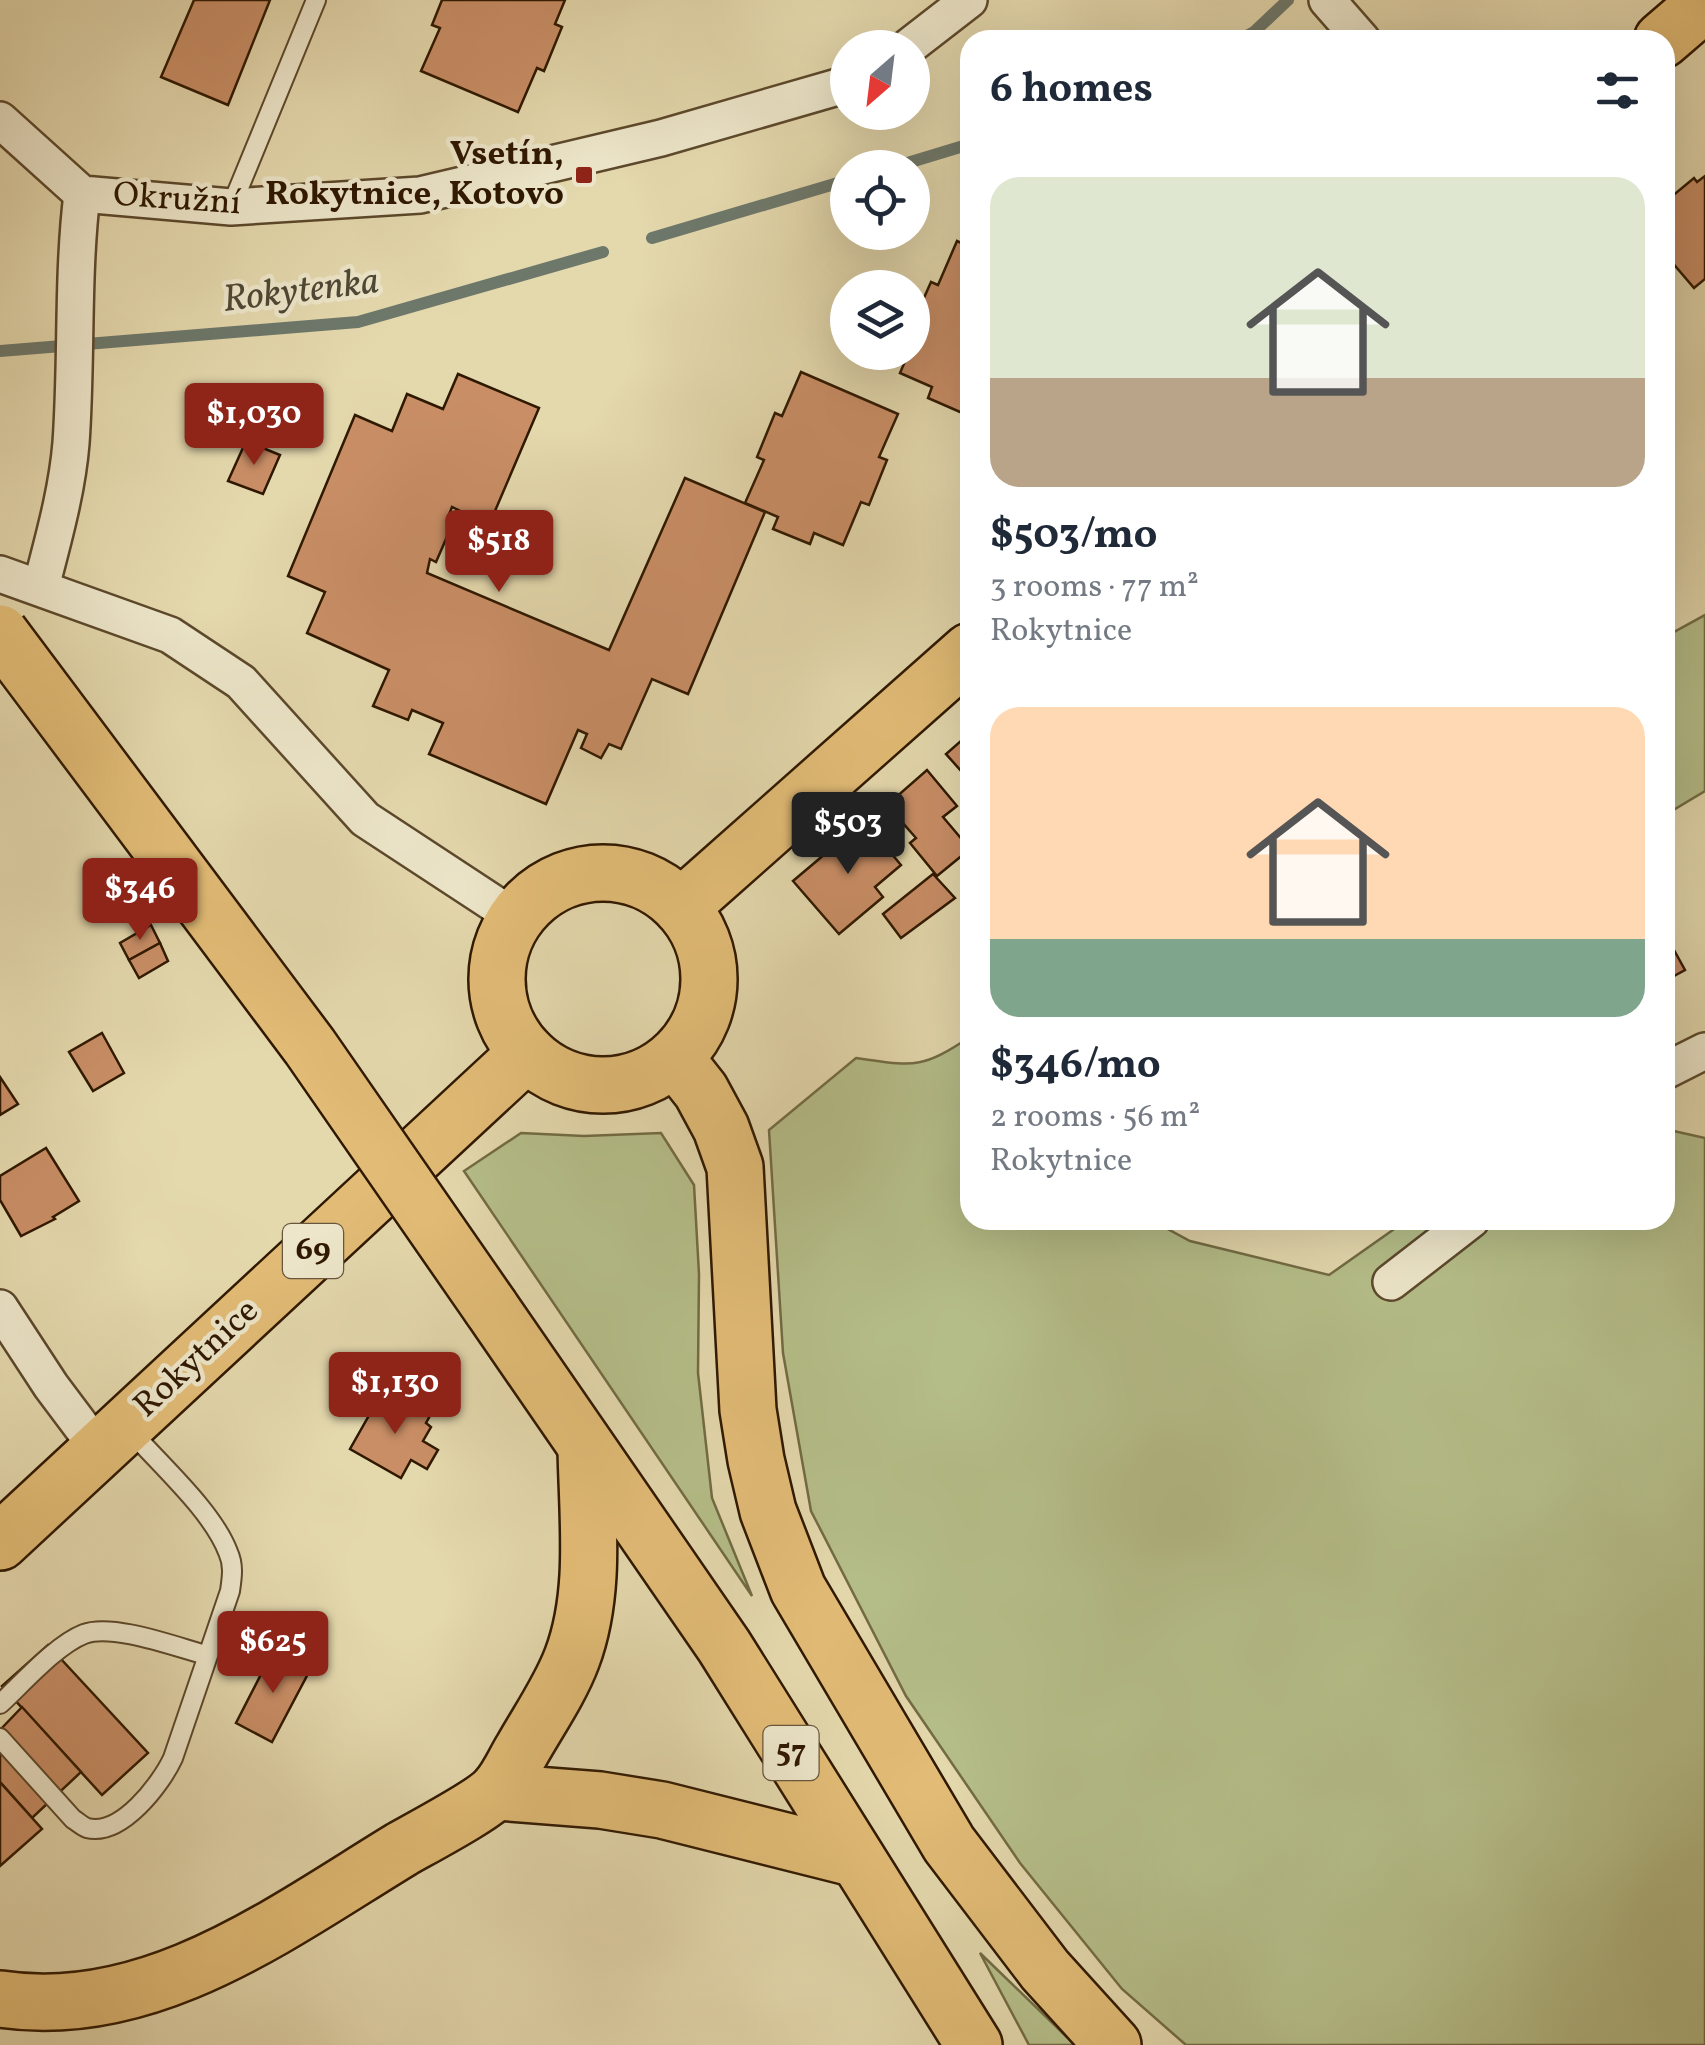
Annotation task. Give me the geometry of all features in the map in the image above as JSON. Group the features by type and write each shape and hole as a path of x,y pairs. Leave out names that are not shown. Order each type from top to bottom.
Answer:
{"main road":[{"path":"1673,30 1705,2"},
{"name":"57","path":"0,633 310,1047 491,1308 724,1646 974,2045"},
{"path":"681,906 960,659"},
{"path":"598,872 623,874 646,882 681,906 700,934 710,986 697,1030 675,1058 652,1074 600,1085 573,1081 548,1070 527,1053 512,1033 497,987 504,940 532,899 574,876 598,872"},
{"name":"Rokytnice","path":"0,1542 527,1053"},
{"path":"675,1058 701,1091 736,1167 748,1410 768,1510 798,1590 949,1844 1045,1970 1113,2045"},
{"path":"0,1999 68,2001 106,1996 156,1983 212,1960 261,1935 497,1792 559,1688 582,1623 588,1589 586,1448"},
{"path":"497,1792 600,1800 662,1810 857,1859"}],"street":[{"path":"930,30 969,0"},
{"path":"1327,0 1353,30"},
{"name":"Okružní","path":"0,120 82,194 232,207 420,195 661,138 830,89"},
{"path":"41,588 59,517 70,444 74,266 82,194"},
{"path":"0,574 170,635 241,682 365,819 516,918"},
{"path":"1675,1066 1705,1052"},
{"path":"1392,1282 1458,1230"},
{"path":"0,1308 51,1386 112,1438"}],"lane":[{"path":"232,207 316,0"},
{"path":"0,1738 73,1818 88,1828 105,1826 134,1810 164,1776 230,1591 233,1570 228,1552 206,1517 112,1438"},
{"path":"0,1704 66,1645 89,1632 119,1633 206,1655"}],"green space":[{"path":"1705,615 1705,791 1675,809 1675,632"},
{"path":"960,1043 960,1230 1170,1230 1190,1241 1329,1275 1393,1230 1675,1230 1675,1131 1705,1138 1705,2045 1186,2045 1122,1989 1020,1863 906,1696 811,1511 783,1353 769,1130 856,1058 904,1064 939,1055"},
{"path":"521,1133 661,1133 694,1185 699,1274 698,1373 712,1498 752,1596 464,1171"},
{"path":"980,1953 1075,2045 1029,2045"}],"building":[{"path":"194,0 270,0 228,105 161,77"},
{"path":"442,0 565,0 555,24 562,27 544,71 537,68 518,112 421,71 440,28 432,25"},
{"path":"1705,176 1705,279 1694,288 1675,266 1675,194 1694,178 1697,182"},
{"path":"957,241 960,242 960,412 928,398 932,387 900,373 930,370 931,282 938,285"},
{"path":"801,372 898,414 879,457 887,460 869,505 861,502 843,545 814,533 810,544 773,529 778,517 745,503 764,460 757,457 775,413 782,416"},
{"path":"458,374 539,408 489,525 452,507 447,520 453,523 436,562 430,559 427,573 609,650 685,478 765,512 688,694 652,679 621,749 609,744 601,758 581,748 587,734 578,730 546,804 429,754 443,723 412,710 408,720 373,706 389,670 307,633 325,592 288,576 355,415 392,431 407,394 443,409"},
{"path":"246,441 280,455 263,494 228,481"},
{"path":"960,742 960,770 946,754"},
{"path":"927,770 957,806 943,817 960,837 960,857 937,876 910,843 916,838 887,805"},
{"path":"864,821 901,865 875,887 883,897 839,934 793,881"},
{"path":"933,874 955,898 901,938 883,914"},
{"path":"151,925 160,943 129,960 120,943"},
{"path":"160,943 168,961 139,978 129,960"},
{"path":"1675,952 1685,970 1675,976"},
{"path":"102,1033 124,1073 93,1091 69,1052"},
{"path":"0,1077 18,1104 0,1115"},
{"path":"46,1148 79,1201 55,1219 21,1236 0,1200 0,1176"},
{"path":"380,1396 403,1411 409,1401 431,1414 426,1423 431,1427 423,1441 438,1450 427,1469 411,1460 401,1478 350,1449"},
{"path":"48,1645 148,1753 102,1795 2,1686"},
{"path":"273,1651 310,1670 272,1742 236,1723"},
{"path":"22,1707 81,1772 32,1818 0,1782 0,1730"},
{"path":"0,1782 42,1829 0,1866"}],"waterway":[{"name":"Rokytenka","path":"1256,30 1288,0"},
{"name":"Rokytenka","path":"930,156 960,147"},
{"name":"Rokytenka","path":"652,238 830,185"},
{"name":"Rokytenka","path":"0,351 358,322 603,252"}],"place":[{"name":"Vsetín, Rokytnice, Kotovo","path":"584,175"}]}
